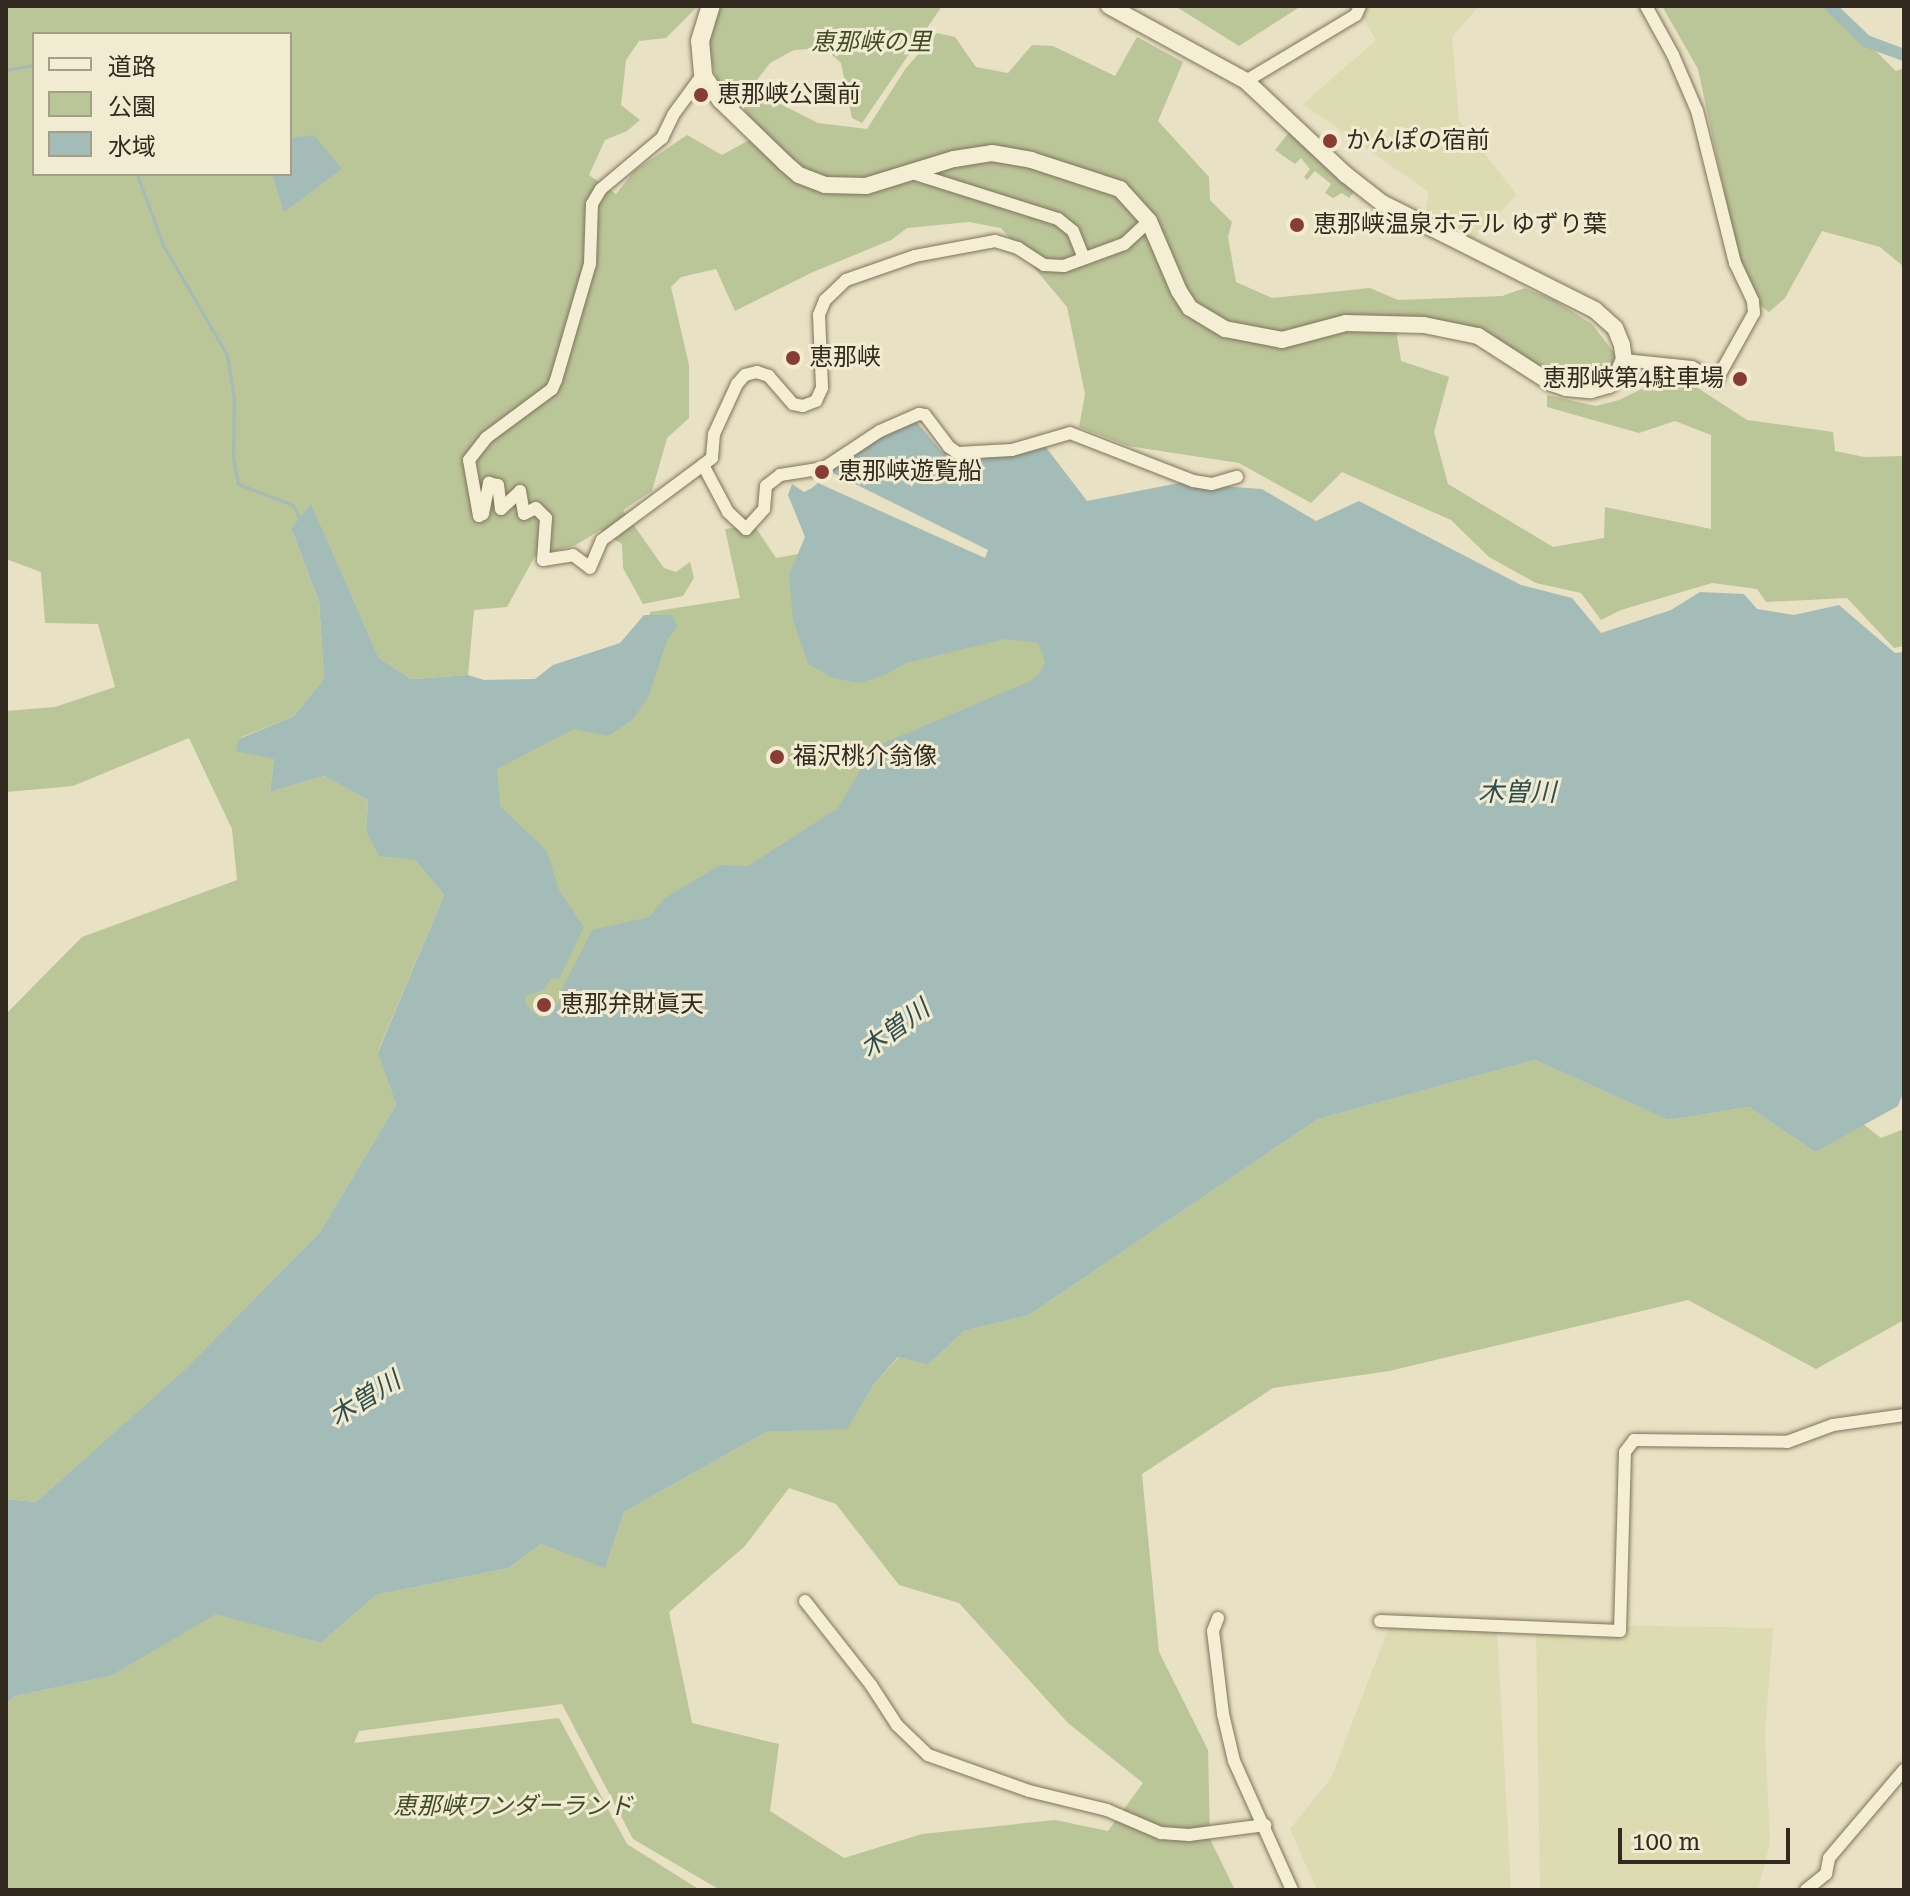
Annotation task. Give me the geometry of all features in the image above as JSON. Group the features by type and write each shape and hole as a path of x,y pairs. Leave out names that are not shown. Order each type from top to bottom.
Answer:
{"main road":[{"path":"703,74 700,41 711,6"}],"street":[{"path":"1109,6 1246,81 1345,174 1382,203 1605,317 1620,337 1624,360 1609,385 1580,390 1551,383 1478,336 1445,328 1361,322 1282,340 1225,329 1190,308 1179,291 1149,221 1130,196 1109,183 1008,154 976,154 852,188 825,185 799,175 730,110 703,74 673,115 662,138 601,189 592,204 590,264 552,389 486,438 469,460 479,516 483,514 489,483 498,485 501,509 520,491 524,514 536,508 546,518 543,560 573,555 590,568 602,540 712,458 714,434 737,384 745,375 757,372 769,376 793,404 803,406 816,401 822,388 819,315 825,300 846,280 915,256 995,241 1018,248 1053,267 1124,244 1149,221"},
{"path":"1246,81 1356,15 1360,6"},
{"path":"1624,360 1692,367 1716,381 1754,313 1753,301 1735,263 1697,111 1673,55 1646,6"},
{"path":"909,172 1058,219 1073,231 1084,258"},
{"path":"703,465 728,512 746,529 764,509 766,486 780,475 824,468 880,431 919,414 925,415 949,447 958,453 1012,450 1070,433 1193,481 1212,484 1237,477"},
{"path":"1380,1621 1620,1631 1625,1452 1634,1440 1787,1442 1833,1425 1904,1415"},
{"path":"805,1601 871,1685 897,1725 928,1755 1029,1791 1107,1810 1161,1833 1189,1835 1265,1825"},
{"path":"1218,1618 1213,1631 1223,1714 1234,1761 1292,1890"},
{"path":"1806,1890 1826,1874 1829,1858 1904,1770"}],"shaded area":[{"path":"1364,6 1479,6 1452,37 1459,121 1517,195 1466,247 1424,218 1429,192 1303,104 1376,40 1361,14"},
{"path":"1536,1624 1773,1628 1765,1734 1770,1843 1758,1890 1540,1890"},
{"path":"1389,1627 1497,1627 1511,1890 1317,1890 1290,1829 1331,1778"}],"green space":[{"path":"6,6 698,6 666,38 639,41 626,60 621,105 640,120 627,131 605,140 589,175 616,194 634,171 687,135 722,155 760,134 742,106 761,94 818,123 867,129 906,68 937,33 955,37 976,67 1008,73 1032,45 1053,46 1115,76 1137,37 1183,62 1158,121 1209,177 1210,200 1232,222 1228,237 1236,282 1272,298 1370,288 1398,300 1502,296 1525,288 1554,300 1592,324 1615,354 1612,373 1589,384 1555,378 1449,323 1394,317 1401,361 1449,377 1434,432 1448,484 1553,547 1604,538 1605,507 1711,529 1711,435 1675,421 1639,433 1547,407 1547,395 1596,406 1619,400 1675,373 1747,420 1833,432 1835,451 1864,457 1904,456 1904,646 1894,648 1847,598 1766,602 1757,589 1712,583 1621,610 1601,620 1581,593 1536,583 1489,557 1451,520 1342,472 1311,503 1239,463 1128,446 1079,427 1085,394 1067,307 1001,228 969,222 907,228 891,240 813,272 735,311 716,269 681,277 671,287 689,365 689,418 667,438 652,491 623,510 664,568 676,572 690,562 694,578 683,596 643,604 623,568 622,544 600,530 576,545 535,556 507,607 474,610 468,675 411,679 379,658 311,505 291,528 319,601 324,679 294,716 240,738 274,759 270,792 324,776 368,800 366,831 415,860 444,895 378,1051 396,1105 320,1232 186,1370 36,1502 6,1499 6,1014 82,937 237,880 232,829 189,738 73,786 6,792 6,711 55,707 115,687 98,624 45,623 41,572 6,559"},
{"name":"恵那峡の里","path":"720,6 942,6 862,123 852,118 841,63 824,48 794,50 770,63 756,81 720,88 707,49"},
{"path":"1175,6 1301,6 1239,46"},
{"path":"1662,6 1830,6 1896,71 1904,68 1904,267 1880,247 1822,231 1785,298 1769,312 1759,305 1739,260 1698,69"},
{"path":"1290,131 1354,192 1349,198 1342,193 1333,198 1325,193 1331,184 1315,171 1307,180 1304,177 1310,169 1301,158 1295,164 1275,150"},
{"path":"754,525 776,558 804,553 1037,620 1064,676 854,821 545,1046 505,1002 479,759 638,688 650,612 740,598 725,529"},
{"name":"恵那峡ワンダーランド","path":"1535,1060 1668,1120 1749,1107 1815,1152 1863,1124 1881,1138 1904,1129 1904,1320 1816,1369 1688,1300 1389,1371 1273,1388 1142,1474 1159,1652 1208,1750 1210,1839 1235,1890 720,1890 633,1839 562,1704 359,1731 354,1743 559,1718 627,1844 700,1890 6,1890 6,1705 15,1696 111,1676 216,1613 321,1643 376,1595 509,1568 541,1544 605,1567 624,1512 766,1432 847,1428 874,1384 899,1357 928,1365 964,1331 1029,1315 1318,1119","holes":["789,1488 836,1504 899,1585 959,1603 1068,1723 1143,1783 1108,1831 1055,1820 922,1834 844,1858 770,1811 779,1744 692,1723 669,1612 745,1546"]}],"water":[{"path":"314,135 342,169 284,212 273,176 292,176 292,138"},
{"name":"木曽川","path":"914,419 941,451 958,456 1042,442 1087,501 1179,483 1262,489 1316,521 1359,501 1521,585 1572,598 1601,633 1671,610 1700,592 1744,594 1757,609 1794,615 1839,605 1895,653 1904,652 1904,1091 1898,1106 1815,1152 1749,1107 1668,1120 1535,1060 1318,1119 1029,1315 964,1331 928,1365 898,1357 874,1384 847,1429 766,1432 624,1512 605,1568 541,1544 509,1568 376,1595 321,1643 216,1614 111,1676 15,1696 6,1705 6,1499 36,1502 186,1369 320,1232 396,1105 378,1052 444,895 415,860 379,856 366,831 368,800 324,776 270,792 274,759 236,751 239,739 294,716 324,679 319,601 291,528 311,504 379,658 411,679 468,675 484,680 535,679 553,665 620,643 644,615 672,615 677,627 667,640 648,698 632,720 608,736 574,729 497,769 500,806 547,851 559,890 584,927 559,979 551,978 545,989 525,997 526,1005 540,1018 550,1015 561,998 562,989 592,930 649,917 665,898 720,865 748,866 838,808 860,770 884,743 1028,682 1040,673 1045,662 1038,643 1005,639 906,663 885,675 859,683 833,678 808,664 793,620 789,575 805,537 788,495 792,484 804,492 812,488 853,453"}],"pier":[{"path":"831,472 988,550 985,558 818,483"}],"waterway":[{"path":"1830,6 1866,41 1904,55"},
{"path":"6,70 32,65"},
{"path":"138,176 163,245 227,355 234,398 233,458 238,484 293,505 300,519"}],"place":[{"name":"恵那峡公園前","path":"701,95"},
{"name":"かんぽの宿前","path":"1330,141"},
{"name":"恵那峡温泉ホテル ゆずり葉","path":"1297,225"},
{"name":"恵那峡","path":"793,358"},
{"name":"恵那峡第4駐車場","path":"1740,379"},
{"name":"恵那峡遊覧船","path":"822,472"},
{"name":"福沢桃介翁像","path":"777,757"},
{"name":"恵那弁財眞天","path":"544,1005"}]}
